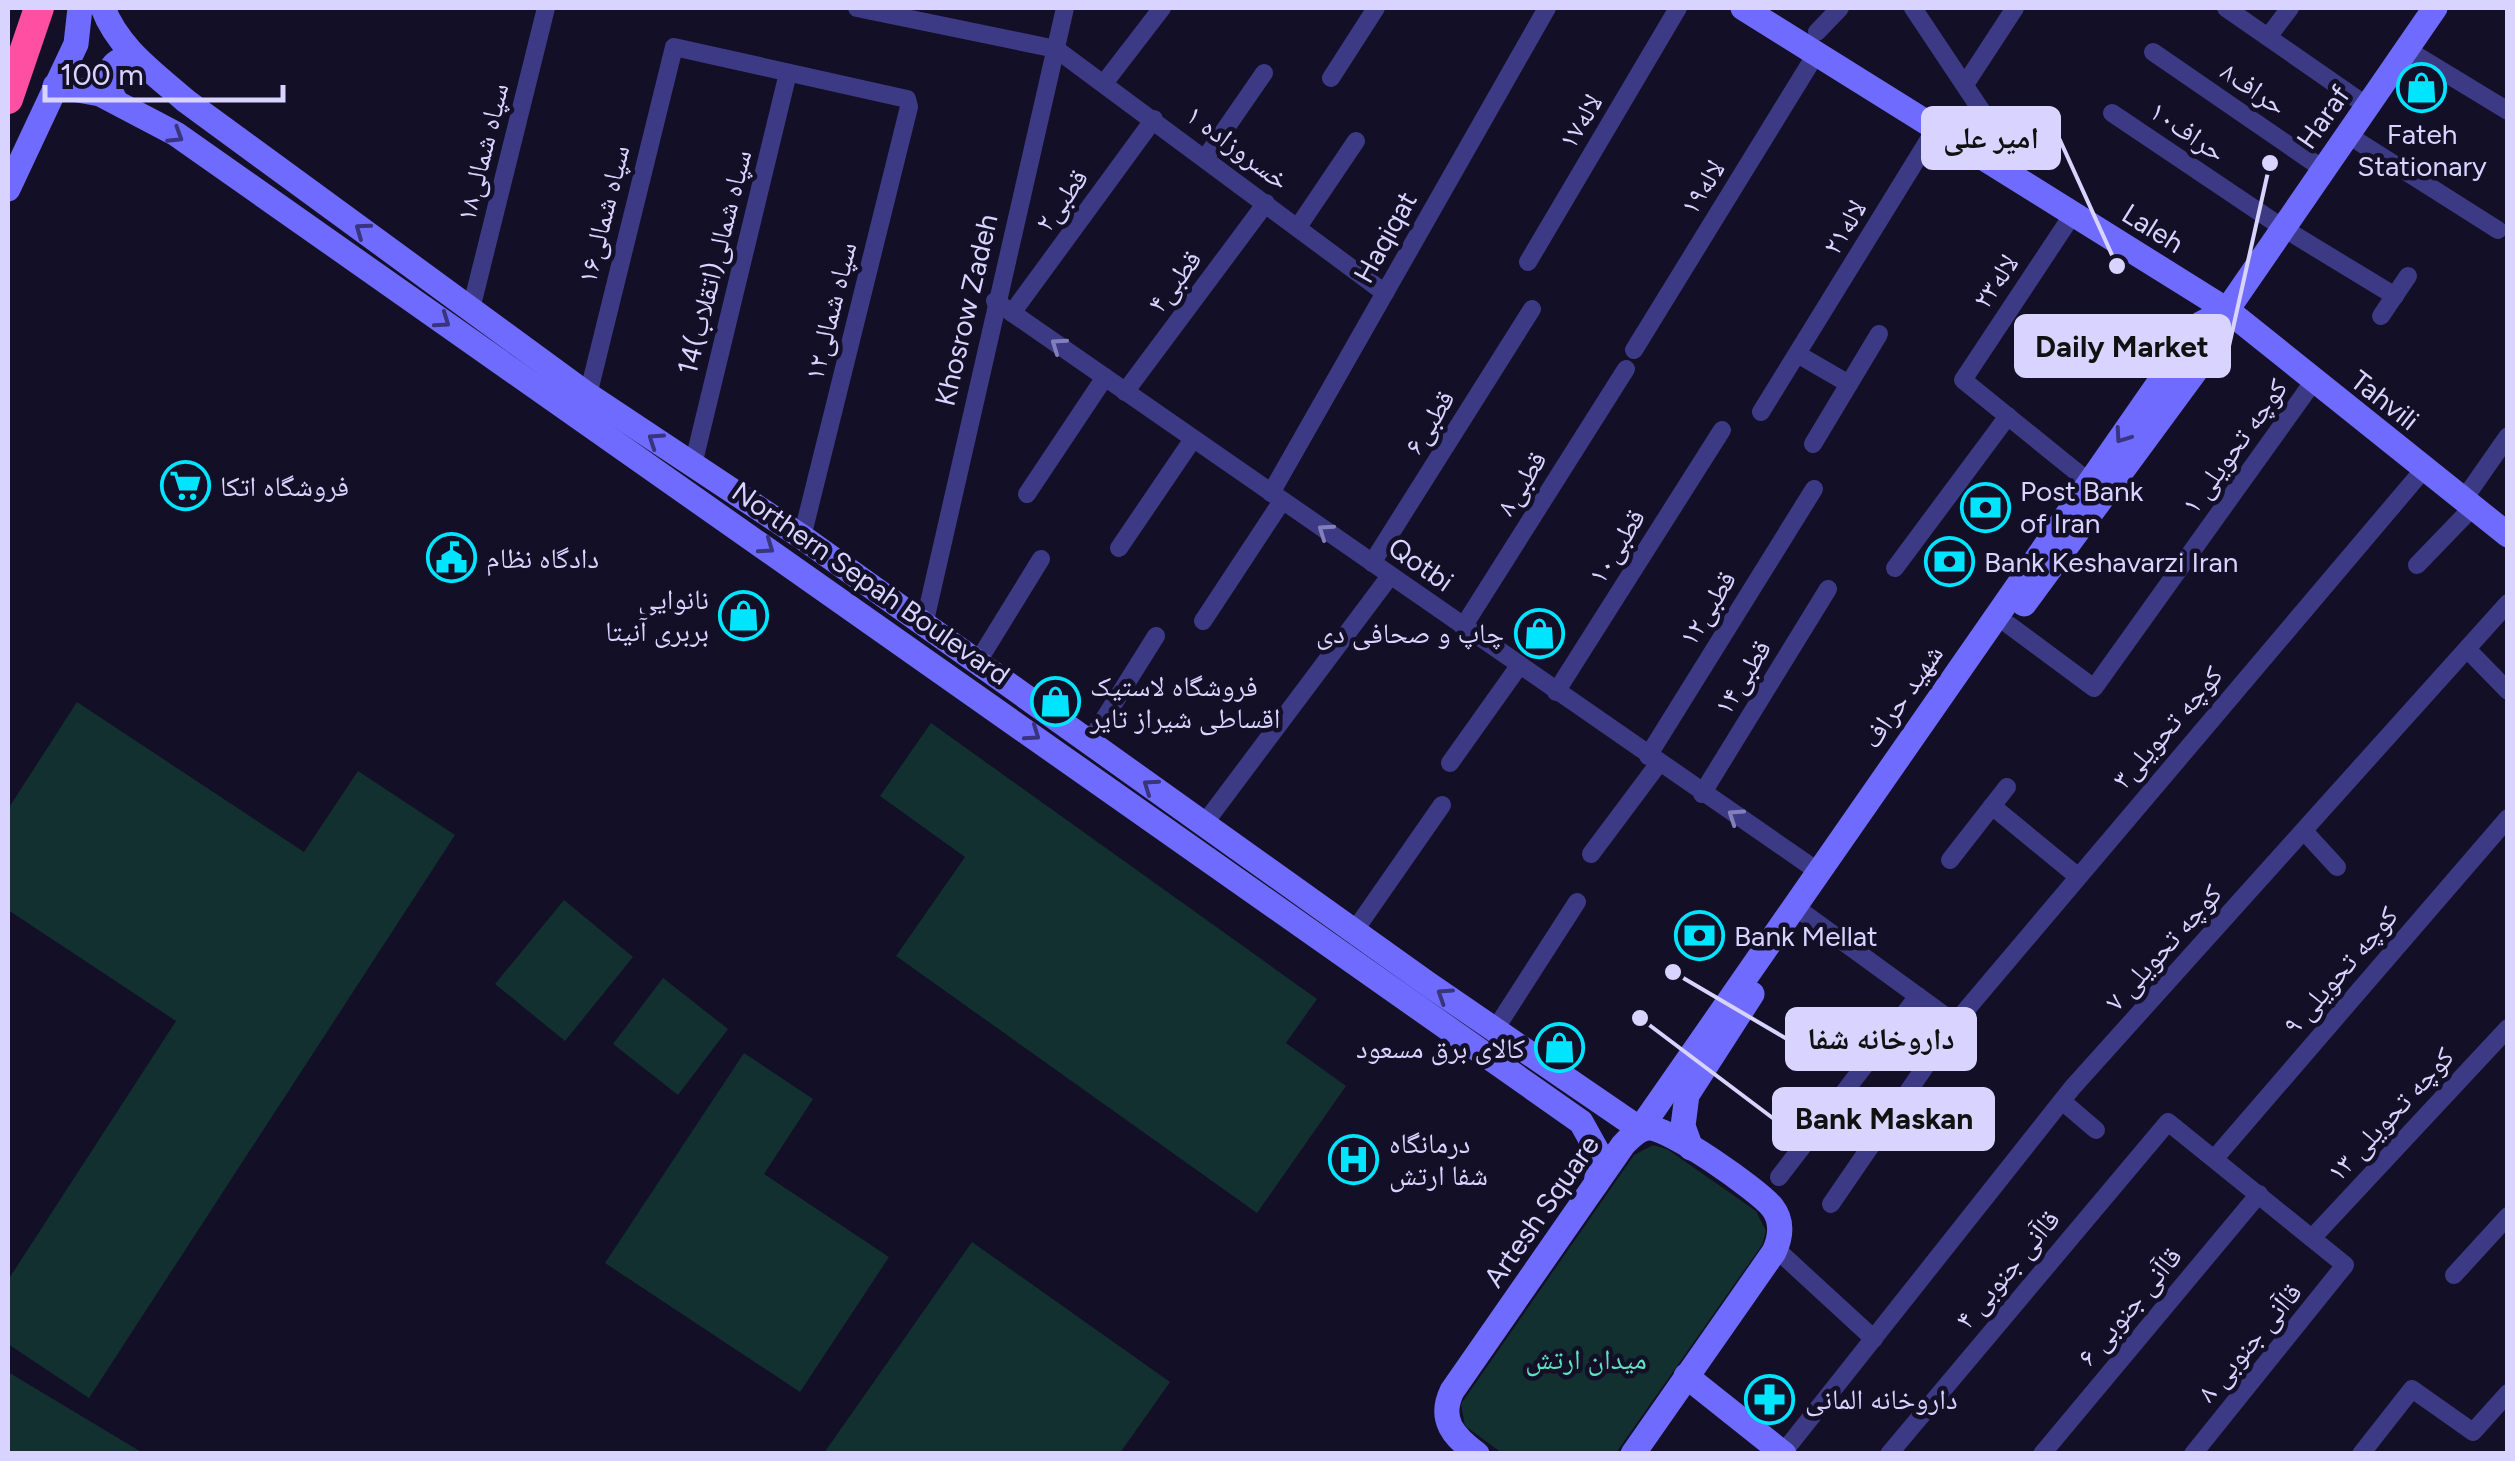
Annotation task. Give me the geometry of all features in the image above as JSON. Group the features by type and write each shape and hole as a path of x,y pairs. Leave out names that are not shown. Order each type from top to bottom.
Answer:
{"highway":[{"path":"8,99 38,8"}],"main road":[{"path":"8,189 76,44 80,8"},
{"name":"Northern Sepah Boulevard","path":"102,8 110,26 135,56 186,101 588,395 692,465 732,507 802,537 1204,824 1258,878 1355,930 1640,1129"},
{"name":"Laleh","path":"1743,8 1817,43 1936,128 2227,310"},
{"name":"Haraf","path":"2157,405 2219,340 2227,310 2435,8"},
{"path":"115,100 108,88 109,70 115,62 135,56"},
{"name":"Northern Sepah Boulevard","path":"56,86 79,88 115,100 176,134 732,507 1258,878 1581,1122"},
{"name":"Tahvili","path":"2227,310 2508,535"},
{"path":"1691,1148 1683,1126 1687,1094 1715,1036 2008,625 2157,405"},
{"name":"شهید حراف","path":"1640,1129 1715,1036 1816,870 2090,482 2157,405"},
{"path":"1596,1100 1597,1117 1581,1122 1600,1156 1596,1184"},
{"name":"Artesh Square","path":"1477,1454 1453,1434 1446,1412 1447,1400 1596,1184 1640,1129 1664,1130 1772,1208 1780,1230 1776,1248"},
{"path":"1633,1454 1776,1248"},
{"path":"1686,1376 1783,1453"}],"street":[{"name":"سپاه شمالی۱۸","path":"471,309 546,8"},
{"path":"857,8 932,16 1056,49"},
{"name":"Khosrow Zadeh","path":"924,625 1065,8"},
{"path":"1105,82 1162,8"},
{"path":"1331,78 1376,8"},
{"name":"Haqiqat","path":"1203,622 1546,8"},
{"name":"لاله۱۷","path":"1528,262 1678,8"},
{"name":"لاله۱۹","path":"1634,350 1840,8"},
{"path":"1914,8 1991,125 2006,171"},
{"path":"1966,82 2015,8"},
{"path":"2226,8 2366,106"},
{"path":"2268,38 2290,8"},
{"name":"سپاه شمالی۱۶","path":"588,395 674,47 788,73"},
{"name":"خسروزاده ۱","path":"1056,49 1206,156 1385,293"},
{"path":"2406,49 2508,111"},
{"name":"حراف۸","path":"2153,52 2323,169"},
{"name":"سپاه شمالی۱۲","path":"788,73 907,99 909,107 802,537"},
{"name":"14سپاه شمالی(اتقلاب)","path":"692,465 788,73"},
{"path":"1206,156 1264,73"},
{"name":"حراف۱۰","path":"2112,113 2283,228 2395,296"},
{"name":"قطبی۲","path":"1012,313 1154,119"},
{"name":"لاله۲۱","path":"1762,412 1936,128"},
{"path":"2348,134 2498,230"},
{"path":"1298,226 1356,141"},
{"name":"قطبی۴","path":"1125,392 1266,203"},
{"name":"لاله۲۳","path":"2008,416 1963,380 2073,214"},
{"path":"2381,316 2408,276"},
{"name":"Qotbi","path":"995,301 1816,870"},
{"name":"قطبی۶","path":"1372,564 1532,309"},
{"path":"1813,444 1878,334"},
{"path":"1799,355 1849,384"},
{"name":"قطبی۸","path":"1463,627 1626,369"},
{"path":"1027,494 1105,377"},
{"name":"کوچه تحویلی ۱","path":"2008,625 2094,688 2313,382"},
{"path":"1895,568 2008,416 2090,482"},
{"name":"قطبی۱۰","path":"1556,692 1722,430"},
{"path":"2417,565 2469,503 2508,436"},
{"path":"1119,548 1193,439"},
{"name":"کوچه تحویلی۳","path":"1831,1204 1955,1022 2424,469"},
{"name":"قطبی۱۲","path":"1591,854 1653,760 1814,490"},
{"path":"978,662 1041,559"},
{"path":"1204,824 1390,576"},
{"name":"قطبی۱۴","path":"1702,794 1828,589"},
{"name":"کوچه تحویلی ۷","path":"1783,1453 2062,1102 2508,604"},
{"path":"1089,743 1156,636"},
{"path":"2466,649 2508,690"},
{"path":"1450,763 1519,666"},
{"path":"1950,860 2007,787"},
{"path":"1355,930 1442,806"},
{"path":"1992,806 2076,875"},
{"name":"کوچه تحویلی ۹","path":"2215,1158 2508,818"},
{"path":"2304,831 2337,867"},
{"path":"1496,1028 1578,902"},
{"path":"1804,914 1955,1022"},
{"path":"1779,1177 1918,996"},
{"name":"کوچه تحویلی ۱۳","path":"2313,1237 2508,1028"},
{"path":"2062,1102 2096,1130"},
{"name":"قاآنی جنوبی ۴","path":"1889,1454 2168,1122 2215,1158"},
{"path":"2215,1158 2313,1237"},
{"name":"قاآنی جنوبی ۶","path":"2042,1454 2259,1194"},
{"path":"2454,1275 2508,1216"},
{"name":"قاآنی جنوبی ۸","path":"2193,1454 2345,1265 2313,1237"},
{"path":"1776,1248 1874,1339"},
{"path":"2361,1454 2410,1390 2416,1389 2472,1432 2508,1393"}],"green space":[{"path":"77,702 304,852 358,771 455,835 89,1398 8,1344 8,1280 176,1021 8,910 8,809"},
{"path":"931,723 1317,999 1286,1043 1346,1086 1257,1213 896,956 965,857 880,796"},
{"path":"564,900 633,957 565,1041 495,984"},
{"path":"663,978 728,1029 678,1095 613,1044"},
{"path":"744,1053 813,1099 764,1174 889,1257 800,1392 605,1263"},
{"name":"میدان ارتش","path":"1653,1145 1667,1149 1756,1211 1766,1231 1762,1245 1616,1453 1502,1453 1465,1426 1461,1404 1634,1155"},
{"path":"972,1242 1170,1382 1120,1453 824,1453"},
{"path":"8,1372 143,1453 8,1453"}],"place":[{"name":"Fateh Stationary","path":"2422,87"},
{"name":"Daily Market","path":"2270,163"},
{"name":"امیر علی","path":"2117,266"},
{"name":"فروشگاه اتکا","path":"185,486"},
{"name":"Post Bank of Iran","path":"1985,507"},
{"name":"دادگاه نظام","path":"451,558"},
{"name":"Bank Keshavarzi Iran","path":"1949,562"},
{"name":"نانوایی بربری آنیتا","path":"744,615"},
{"name":"چاپ و صحافی دی","path":"1539,633"},
{"name":"فروشگاه لاستیک اقساطی شیراز تایر","path":"1055,702"},
{"name":"Bank Mellat","path":"1699,936"},
{"name":"داروخانه شفا","path":"1673,972"},
{"name":"Bank Maskan","path":"1640,1018"},
{"name":"کالای برق مسعود","path":"1560,1048"},
{"name":"درمانگاه شفا ارتش","path":"1354,1159"},
{"name":"داروخانه المانی","path":"1770,1399"}]}
